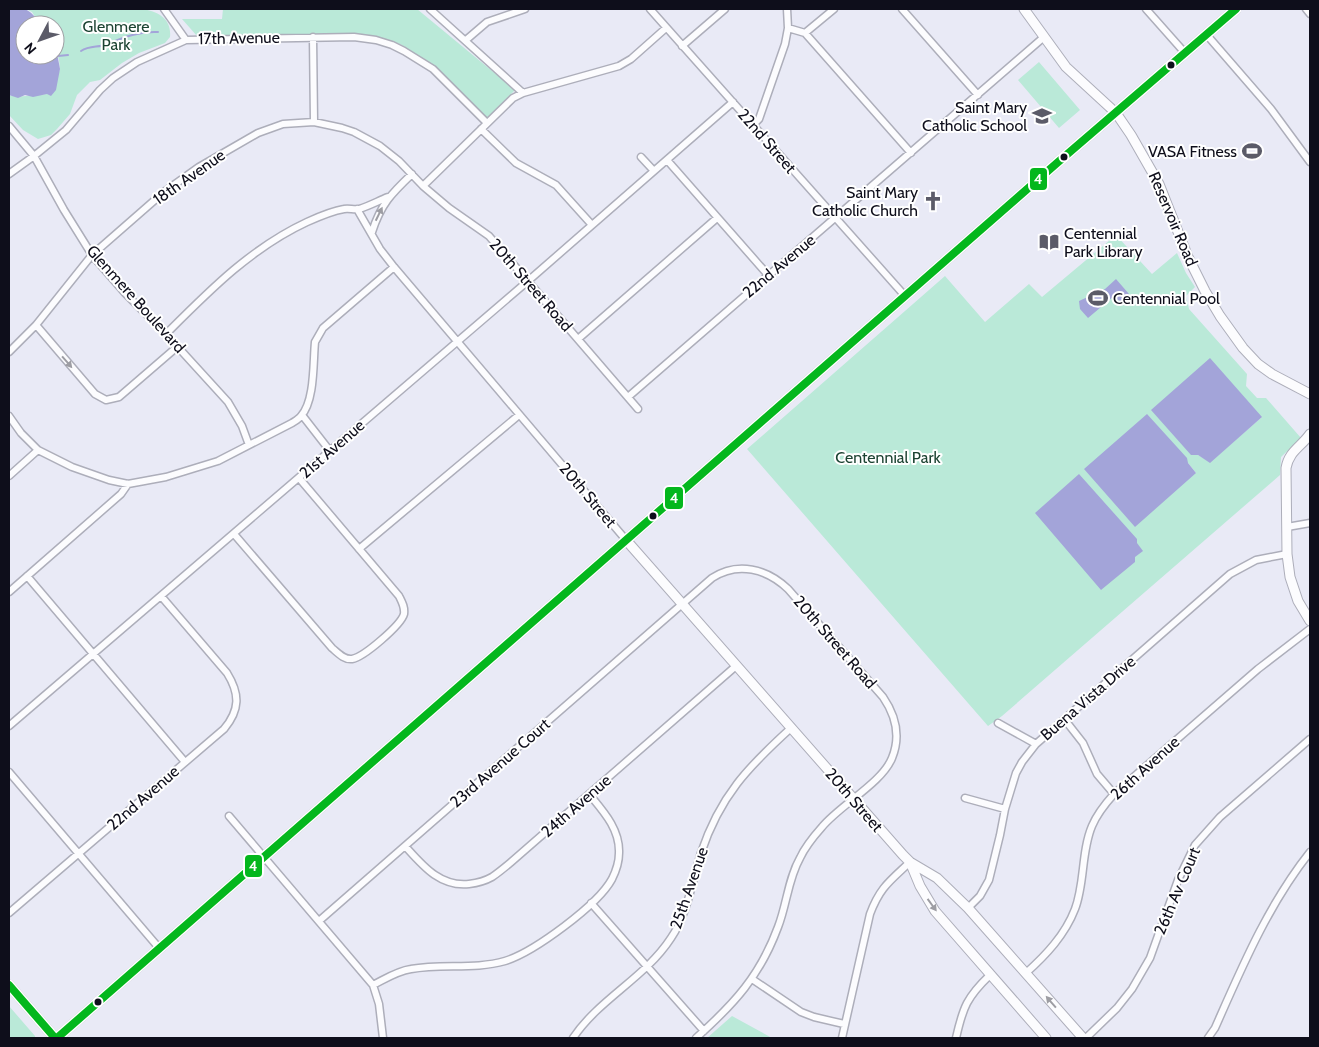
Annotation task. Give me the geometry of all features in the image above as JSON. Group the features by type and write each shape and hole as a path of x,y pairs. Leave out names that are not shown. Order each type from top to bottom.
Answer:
{"main road":[{"name":"Reservoir Road","path":"1024,9 1066,67 1116,113 1150,165 1188,257 1205,291 1243,348 1258,364 1272,374 1310,394"},
{"path":"9,985 56,1038 1066,155 1236,9"},
{"path":"1310,434 1288,459 1286,468 1287,554 1293,590 1310,621"},
{"name":"20th Street","path":"626,540 910,862 928,900 990,975 1046,1038"},
{"name":"20th Street","path":"910,862 937,878 968,908 1084,1038"}],"street":[{"path":"164,9 186,40"},
{"path":"430,9 523,93"},
{"path":"466,40 487,22 525,9"},
{"name":"22nd Street","path":"650,9 905,296"},
{"path":"682,46 725,9"},
{"path":"753,125 759,119 785,44 788,28 787,9"},
{"path":"805,34 834,9"},
{"path":"902,9 978,95"},
{"path":"1146,9 1185,53"},
{"path":"1306,9 1310,14"},
{"path":"423,186 513,98 523,93 619,66 666,28"},
{"path":"788,28 805,34 911,153"},
{"path":"1206,34 1271,109 1310,162"},
{"name":"22nd Avenue","path":"628,397 1044,36"},
{"path":"313,37 314,122"},
{"name":"17th Avenue","path":"9,174 66,130 100,90 114,78 137,62 186,40 354,37 376,40 404,51 433,69 487,123"},
{"name":"21st Avenue","path":"9,726 528,281 733,102"},
{"name":"18th Avenue","path":"9,352 36,325 92,255 164,192 199,167 258,132 276,125 314,122 342,128 368,139 389,152 412,174"},
{"name":"Glenmere Boulevard","path":"9,126 34,156 92,255 228,402 242,426 249,445"},
{"path":"481,129 516,164 556,185 592,225"},
{"path":"641,157 654,171"},
{"path":"667,160 768,275"},
{"path":"372,232 377,216 388,198 412,174"},
{"name":"20th Street Road","path":"412,174 449,208 489,236 638,409"},
{"path":"166,334 216,284 270,243 300,226 327,214 343,209 358,209 388,198"},
{"name":"20th Street","path":"358,209 380,249 394,267 626,540"},
{"path":"578,339 717,218"},
{"path":"9,416 21,434 38,450 72,467 109,480 128,484 166,477 218,461 292,423 302,415 309,404 311,394 317,335 394,267"},
{"path":"36,325 95,394 106,400 119,397 177,346"},
{"path":"360,549 519,414"},
{"path":"302,415 330,451"},
{"path":"9,476 38,450"},
{"path":"234,534 342,657 354,658 363,654 400,623 404,614 404,604 399,596 299,478"},
{"path":"9,592 120,494 128,484"},
{"path":"1287,527 1310,523"},
{"name":"Buena Vista Drive","path":"968,908 980,896 989,880 1005,809 1016,774 1022,762 1036,744 1230,574 1256,560 1287,554"},
{"name":"20th Street Road","path":"682,605 717,575 746,568 759,571 778,580 836,643 883,697 891,709 896,725 896,743 889,763 881,774 853,799"},
{"path":"27,576 185,762"},
{"name":"22nd Avenue","path":"9,913 224,729 234,714 235,689 227,673 161,596"},
{"name":"23rd Avenue Court","path":"319,920 682,605"},
{"name":"26th Avenue","path":"1026,973 1048,952 1069,923 1079,896 1092,828 1099,812 1114,794 1258,669 1310,629"},
{"name":"24th Avenue","path":"405,846 423,866 442,880 462,885 477,883 491,878 736,666"},
{"path":"1065,720 1083,743 1097,774 1114,794"},
{"path":"998,723 1036,744"},
{"name":"25th Avenue","path":"573,1038 583,1025 647,967 667,945 678,928 704,846 714,821 725,801 738,781 759,757 791,728"},
{"name":"26th Av Court","path":"1084,1038 1117,1008 1132,989 1150,958 1178,880 1195,844 1220,817 1310,739"},
{"path":"9,772 159,948"},
{"path":"373,985 395,973 411,969 469,967 505,961 541,944 591,903 612,880 617,868 619,852 615,830 589,794"},
{"path":"965,798 1005,809"},
{"path":"696,1038 725,1012 752,979 767,953 778,926 799,858 823,825 853,799"},
{"path":"229,816 373,985 379,1004 383,1038"},
{"path":"1208,1038 1215,1028 1260,929 1292,876 1310,852"},
{"path":"842,1038 870,914 876,897 882,888 910,862"},
{"path":"591,903 704,1031"},
{"path":"956,1038 962,1012 968,999 990,975"},
{"path":"752,979 801,1012 844,1024"}],"green space":[{"name":"Glenmere Park","path":"26,9 148,10 163,17 169,25 170,37 165,43 139,53 122,63 100,80 90,82 77,95 70,114 57,129 51,135 38,139 23,130 9,115 9,95 47,94 57,78 60,65 65,65 65,15 34,15"},
{"path":"223,9 417,9 515,90 487,119 433,65 402,45 391,41 347,34 197,36 182,19 222,19"},
{"path":"1039,62 1080,110 1059,128 1018,80"},
{"name":"Centennial Park","path":"1116,235 1152,274 1177,253 1195,287 1186,296 1189,309 1247,374 1246,386 1257,398 1266,398 1301,438 1281,457 1280,475 1002,716 988,726 747,449 945,276 985,322 1029,284 1042,297","holes":["1262,417 1210,462 1198,455","1188,463 1196,473 1084,469"]},
{"path":"9,1006 35,1036 35,1038 9,1038"},
{"path":"732,1016 772,1038 707,1038"}],"water":[{"path":"9,9 27,10 33,15 15,15 15,65 59,65 56,90 51,96 47,94 33,97 25,95 18,98 9,95"},
{"name":"Centennial Pool","path":"1116,279 1129,294 1123,303 1113,297 1088,318 1080,309 1079,301 1105,289"},
{"path":"1210,358 1262,417 1210,463 1198,455 1191,455 1151,410"},
{"path":"1147,414 1187,458 1188,463 1196,473 1135,527 1084,469"},
{"path":"1079,474 1137,539 1137,543 1143,551 1135,557 1135,562 1101,590 1035,513"}],"waterway":[{"path":"81,51 132,35 158,32"}],"transit line":[{"name":"4","path":"57,1038 1057,163 1236,9"},
{"name":"4","path":"9,985 55,1038"}],"place":[{"name":"Saint Mary Catholic School","path":"1042,116"},
{"name":"VASA Fitness","path":"1252,151"},
{"name":"Saint Mary Catholic Church","path":"933,201"},
{"name":"Centennial Park Library","path":"1049,242"},
{"name":"Centennial Pool","path":"1098,298"}]}
